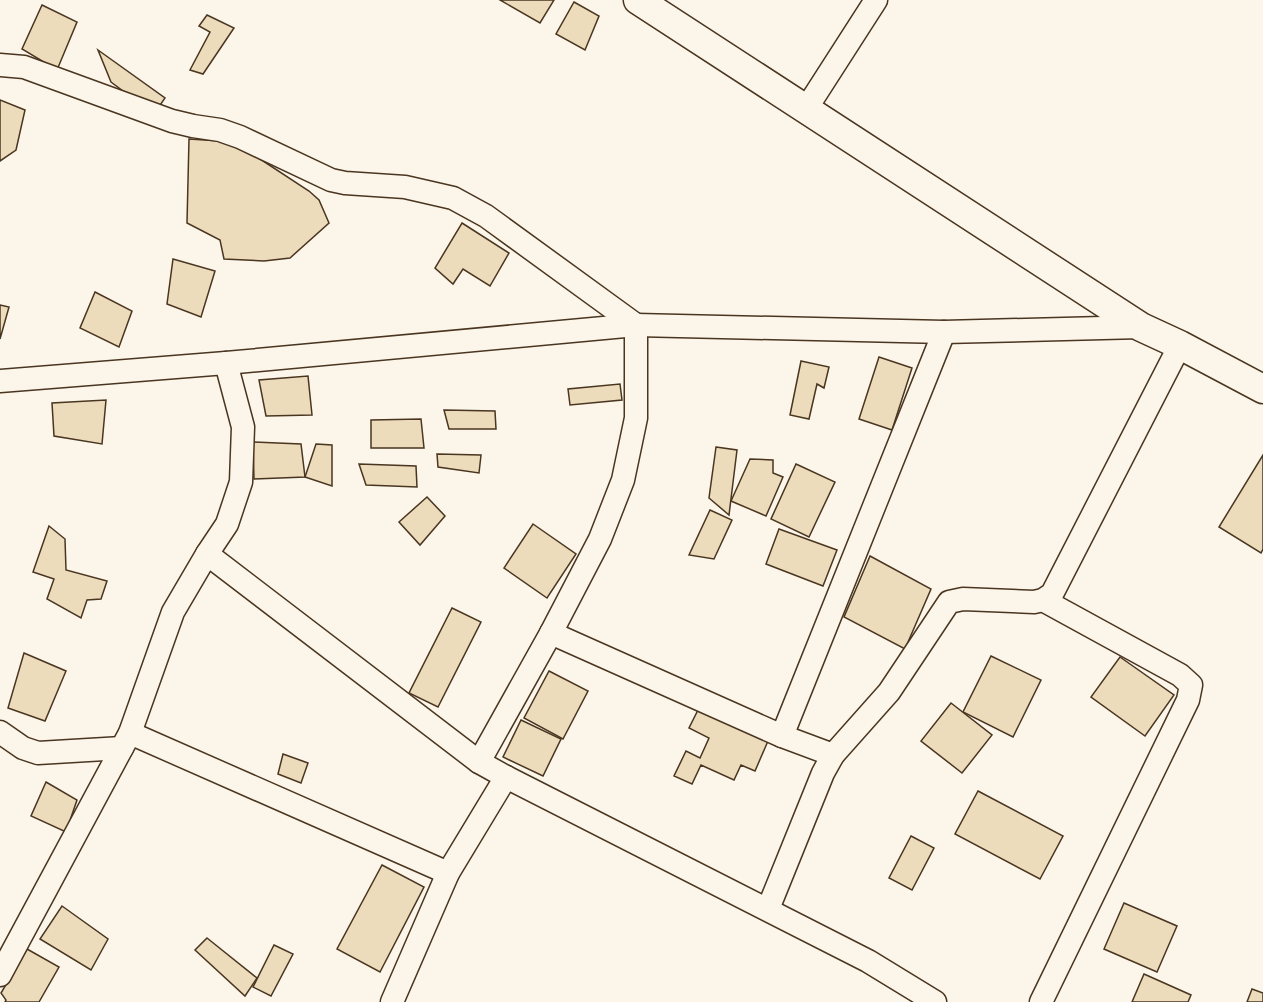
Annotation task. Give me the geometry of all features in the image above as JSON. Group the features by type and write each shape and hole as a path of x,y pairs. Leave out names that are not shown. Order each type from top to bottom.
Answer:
{"street":[{"path":"638,0 1141,327 1263,389"},
{"path":"806,109 876,0"},
{"path":"0,65 24,67 172,121 220,129 240,136 331,180 405,187 453,198 486,216 636,325"},
{"path":"0,381 226,363 636,325 944,332 1141,327"},
{"path":"479,762 600,539 623,480 636,418 636,325"},
{"path":"782,736 944,332"},
{"path":"768,909 823,773 833,755 889,692 949,602 963,599 1034,602 1043,600 1052,594 1180,345"},
{"path":"0,975 126,741 174,612 226,524 241,482 243,427 226,363"},
{"path":"207,554 479,762 868,961 935,1002"},
{"path":"1041,1002 1188,700 1191,686 1180,675 1043,600"},
{"path":"551,633 782,736 833,755"},
{"path":"0,732 23,748 38,753 126,741 448,873"},
{"path":"392,1002 448,873 506,777"}],"building":[{"path":"500,0 554,0 540,23"},
{"path":"574,2 599,16 585,50 556,34"},
{"path":"42,5 77,22 57,70 22,49"},
{"path":"207,15 234,28 203,74 190,70 210,32 199,26"},
{"path":"98,50 165,98 154,114 111,82"},
{"path":"0,100 25,110 16,150 0,161"},
{"path":"189,139 220,141 254,155 319,200 329,223 290,258 264,261 224,259 220,240 187,223"},
{"path":"462,223 509,253 490,286 463,269 453,284 435,268"},
{"path":"173,259 215,271 201,317 167,304"},
{"path":"95,292 132,311 119,347 80,328"},
{"path":"0,305 9,307 0,339"},
{"path":"879,357 912,368 892,430 859,419"},
{"path":"801,361 829,367 824,388 817,384 809,419 790,415"},
{"path":"308,376 312,415 266,416 259,380"},
{"path":"620,384 622,400 570,405 568,389"},
{"path":"106,400 102,444 54,436 52,403"},
{"path":"444,410 495,411 496,429 449,429"},
{"path":"421,419 424,448 371,448 371,420"},
{"path":"253,442 301,444 305,477 254,479"},
{"path":"316,444 332,445 332,486 305,477"},
{"path":"716,447 737,450 729,515 709,498"},
{"path":"437,454 481,455 479,473 438,467"},
{"path":"1263,455 1263,549 1261,553 1219,527"},
{"path":"750,459 773,460 773,473 783,477 766,516 731,501"},
{"path":"359,464 416,466 417,487 366,485"},
{"path":"796,464 835,482 809,537 771,519"},
{"path":"427,497 445,516 420,545 399,522"},
{"path":"710,510 732,520 714,559 689,555"},
{"path":"533,524 576,554 547,598 504,568"},
{"path":"49,526 65,539 66,570 107,581 101,599 87,600 81,618 47,599 54,579 33,572"},
{"path":"779,529 837,550 823,586 766,564"},
{"path":"870,556 931,589 905,649 844,617"},
{"path":"452,608 481,622 438,707 409,693"},
{"path":"24,653 66,671 45,721 8,708"},
{"path":"991,656 1041,680 1013,737 963,712"},
{"path":"1120,657 1174,695 1145,736 1091,697"},
{"path":"549,671 588,691 563,739 524,718"},
{"path":"951,703 992,735 962,773 921,741"},
{"path":"698,710 768,741 755,771 741,765 734,780 701,765 692,784 674,776 686,751 700,758 709,738 689,728"},
{"path":"521,720 561,739 543,776 503,757"},
{"path":"283,754 308,763 301,783 278,774"},
{"path":"46,782 77,800 66,832 31,816"},
{"path":"978,791 1063,836 1040,879 955,834"},
{"path":"911,836 934,848 912,890 889,878"},
{"path":"382,865 424,887 380,972 337,949"},
{"path":"1124,903 1177,926 1157,972 1104,949"},
{"path":"62,906 108,939 91,970 40,939"},
{"path":"207,938 257,978 245,996 195,950"},
{"path":"274,945 293,954 271,996 253,987"},
{"path":"27,949 59,967 39,1002 5,1002 1,993"},
{"path":"1144,974 1191,995 1188,1002 1132,1002"},
{"path":"1252,989 1263,993 1263,1002 1247,1002"}]}
